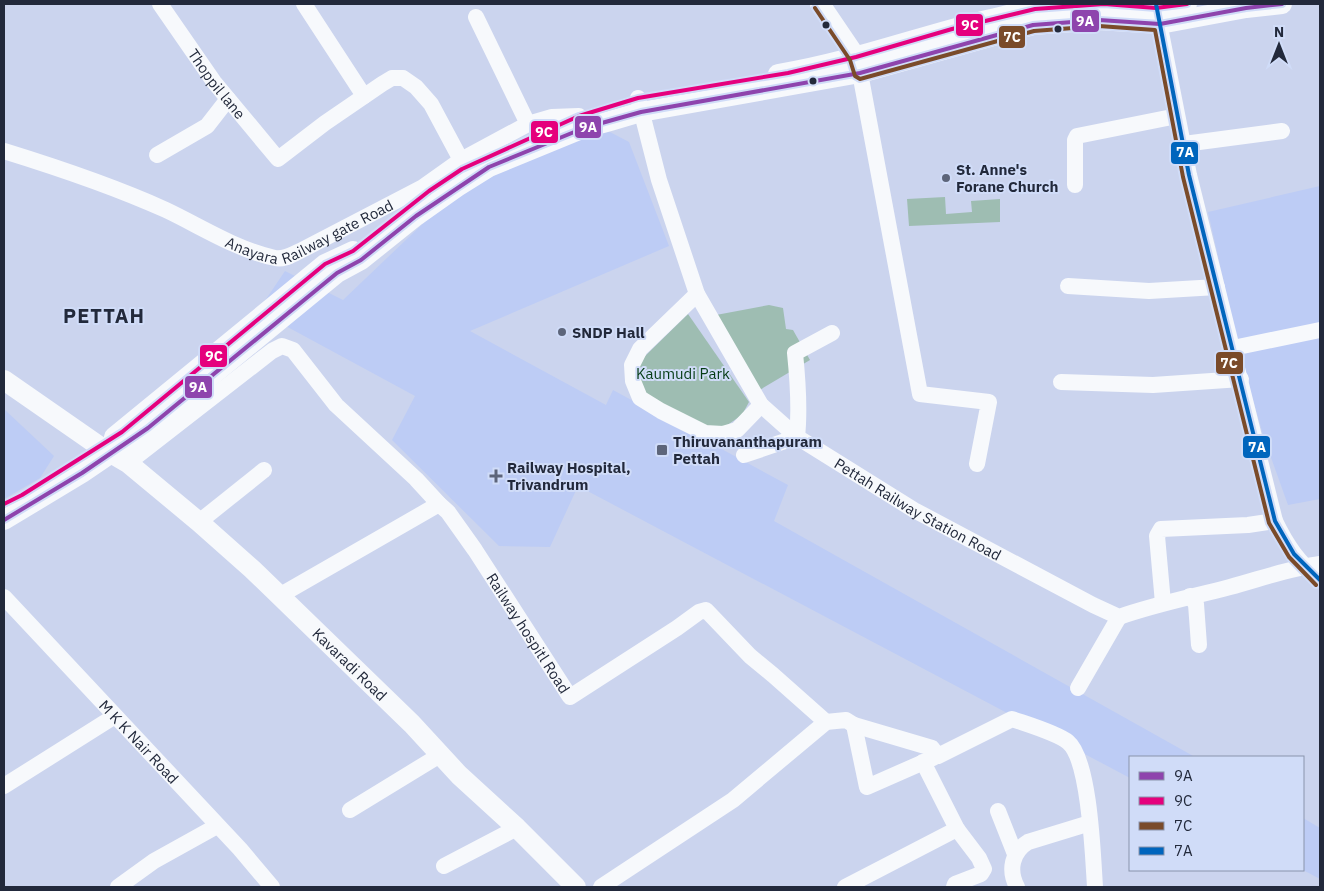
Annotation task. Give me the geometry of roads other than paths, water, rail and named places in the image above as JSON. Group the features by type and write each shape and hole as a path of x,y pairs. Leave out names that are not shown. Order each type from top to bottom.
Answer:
{"main road":[{"path":"820,4 858,65"},
{"path":"858,65 952,29 1032,7 1104,4 1157,12 1186,4"},
{"path":"4,520 102,448 150,407 268,319 429,191 462,169 579,116 639,105 788,72 858,65 1033,25 1099,20 1157,12 1228,11 1282,4"},
{"path":"331,268 361,260 416,216 488,168 639,105"},
{"path":"4,504 102,448 148,428 268,319"},
{"name":"Kavaradi Road","path":"4,380 61,419 64,430 102,448 128,464 199,522 412,724 459,775 517,828 576,887"}],"street":[{"name":"Thoppil lane","path":"160,4 214,82 278,159 364,96"},
{"path":"304,4 364,96 392,78 404,78 416,87 430,104 462,160"},
{"path":"1157,12 1189,175 1276,521 1285,541 1303,566 1320,580"},
{"path":"476,17 528,124"},
{"path":"858,65 920,394 989,402 977,464"},
{"path":"157,155 207,126 228,99"},
{"name":"Pettah Railway Station Road","path":"639,105 659,180 696,294 761,405 797,438 914,510 1118,617"},
{"name":"Anayara Railway gate Road","path":"4,151 112,187 242,246 267,256 283,258 423,187 462,160 528,124 552,117 579,116"},
{"path":"1075,185 1075,140 1077,136 1177,116"},
{"path":"1184,144 1282,131"},
{"path":"1068,286 1149,291 1218,288"},
{"path":"696,294 640,349 632,365 633,381 640,398 661,412 705,433 723,434 737,430 761,405"},
{"path":"1233,348 1320,330"},
{"path":"744,455 797,438 799,400 794,353 832,334"},
{"path":"128,464 272,351 282,346 293,350 336,405 416,479 439,504 279,596"},
{"path":"1060,382 1154,386 1241,378"},
{"path":"199,522 264,470"},
{"name":"Railway hospitl Road","path":"439,504 448,512 475,550 570,697 699,612 706,610 744,651 826,722"},
{"path":"1163,602 1157,536 1161,529 1248,525 1276,521"},
{"path":"1078,688 1118,617 1163,602 1303,566 1320,564"},
{"path":"1190,596 1196,604 1198,645"},
{"name":"M K K Nair Road","path":"4,597 240,849 272,887"},
{"path":"4,786 115,716"},
{"path":"854,725 867,787 1012,719 1068,742 1075,752 1085,783 1095,887"},
{"path":"601,887 733,800 826,722 846,720 854,725 932,748 930,759 957,829 979,858 984,869 981,874 955,884 954,887"},
{"path":"350,810 440,755"},
{"path":"998,810 1015,854"},
{"path":"1017,887 1013,880 1013,860 1021,846 1028,842 1090,823"},
{"path":"118,887 154,861 217,826"},
{"path":"444,866 517,828"},
{"path":"845,887 957,829"}],"place":[{"name":"St. Anne's Forane Church","path":"946,178"},
{"name":"SNDP Hall","path":"562,332"},
{"name":"Thiruvananthapuram Pettah","path":"662,450"},
{"name":"Railway Hospital, Trivandrum","path":"496,476"}],"district":[{"name":"PETTAH","path":"104,315"}],"park label":[{"name":"Kaumudi Park","path":"683,373"}]}
